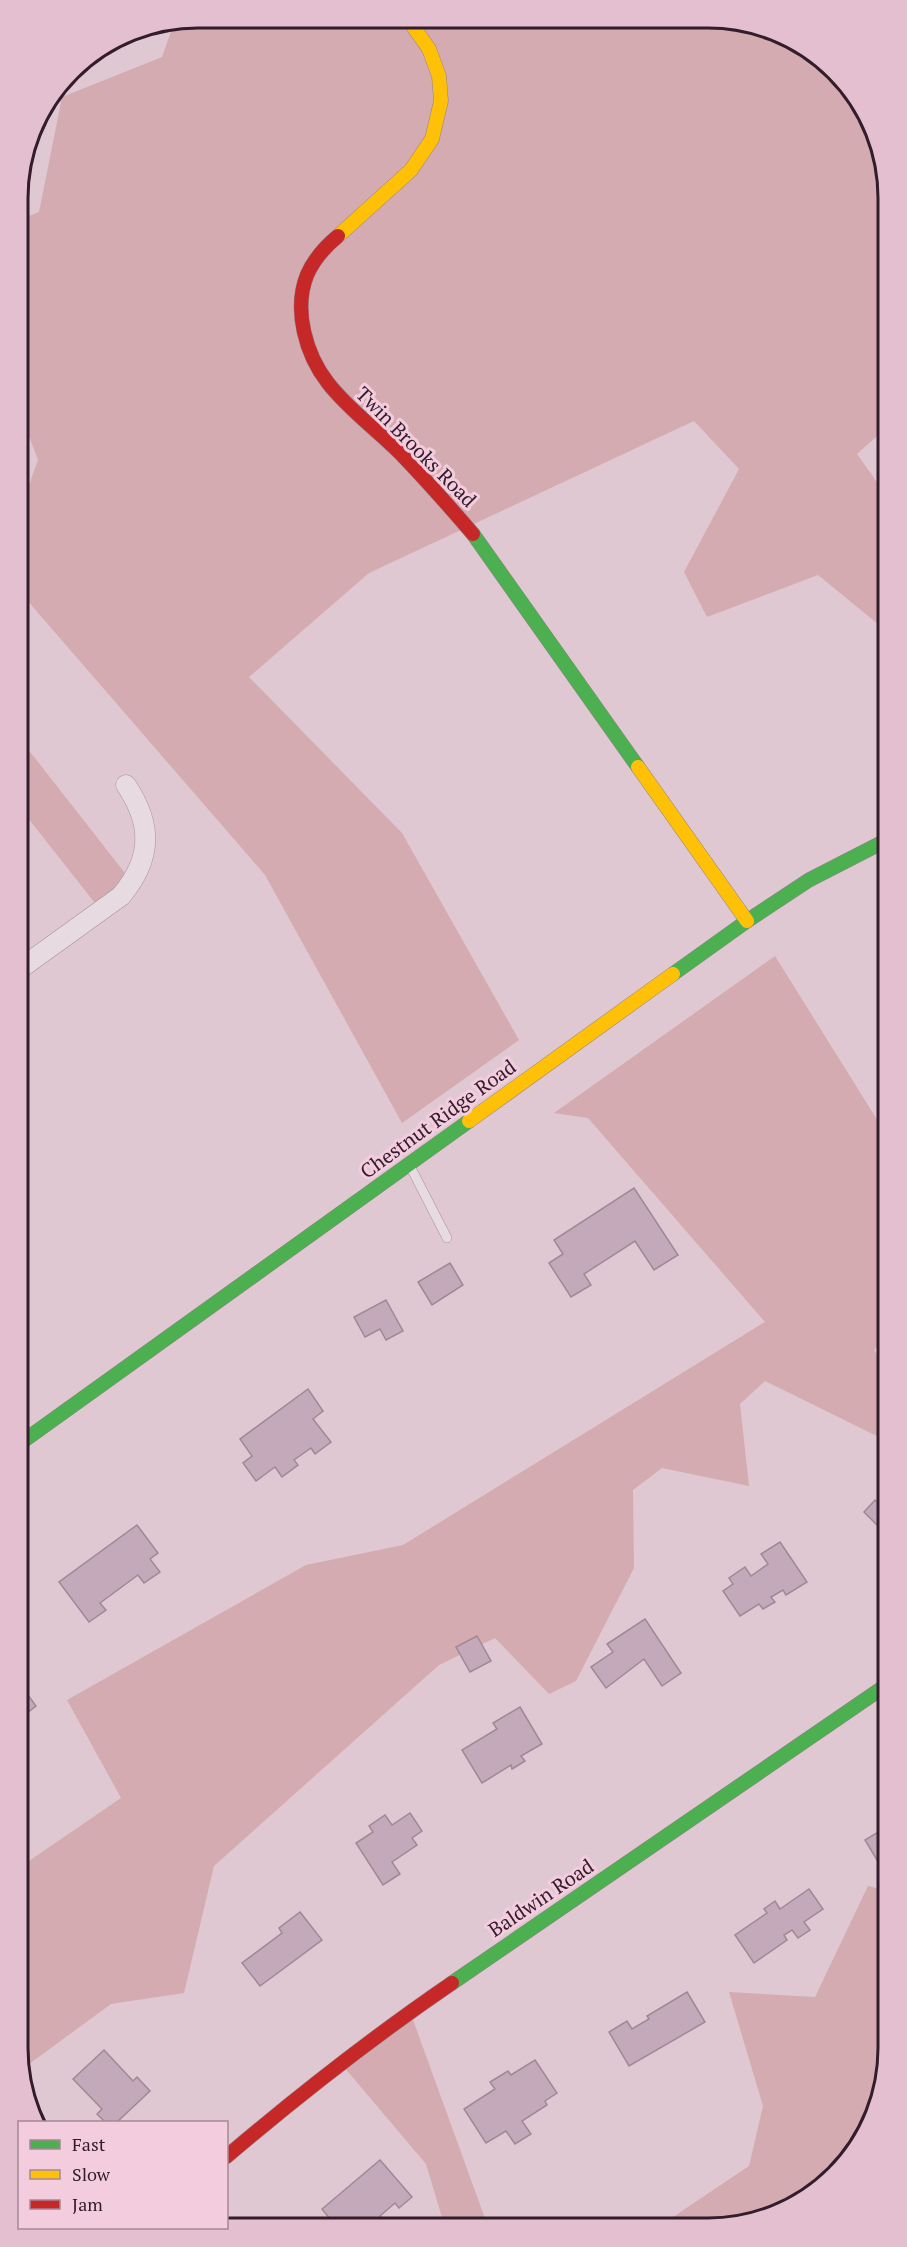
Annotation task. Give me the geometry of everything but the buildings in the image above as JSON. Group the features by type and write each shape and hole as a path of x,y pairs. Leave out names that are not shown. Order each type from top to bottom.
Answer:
{"street":[{"name":"Twin Brooks Road","path":"415,29 431,52 441,89 440,111 435,133 425,153 411,171 319,252 302,290 300,310 311,354 323,377 339,397 397,450 442,496 474,536 747,921"},
{"path":"29,963 121,896 132,883 141,866 145,828 141,812 126,784"},
{"name":"Chestnut Ridge Road","path":"28,1437 747,921 809,880 878,845"},
{"name":"Baldwin Road","path":"228,2155 301,2093 382,2031 878,1691"}],"lane":[{"path":"409,1164 447,1238"}],"shaded area":[{"path":"708,28 742,32 784,46 803,57 829,78 856,113 873,155 878,198 878,435 857,454 878,484 878,624 818,575 707,617 684,572 739,469 694,421 369,573 249,677 402,833 519,1040 402,1123 265,875 29,602 29,486 38,460 29,436 29,216 39,212 63,97 162,57 171,31 187,29"},
{"path":"29,750 128,877 102,912 29,819"},
{"path":"775,956 878,1121 878,1347 874,1350 878,1355 878,1437 765,1381 740,1404 749,1486 662,1468 633,1490 634,1568 576,1681 549,1694 495,1638 439,1665 214,1866 184,1993 111,2004 29,2064 28,1862 121,1798 67,1700 306,1565 403,1545 765,1322 588,1118 554,1113"},
{"path":"868,1886 878,1888 878,2060 873,2092 856,2134 829,2169 794,2196 774,2206 731,2217 671,2218 749,2166 763,2106 729,1992 815,1997"},
{"path":"408,2006 485,2218 442,2218 426,2164 338,2060"}],"traffic: fast":[{"path":"473,534 638,767"},
{"path":"673,974 809,880 878,845"},
{"path":"28,1437 469,1121"},
{"path":"452,1983 878,1691"}],"traffic: slow":[{"path":"338,236 411,170 432,139 441,101 439,76 429,49 415,29"},
{"path":"638,767 747,921"},
{"path":"469,1121 673,974"}],"traffic: jam":[{"path":"338,236 313,264 303,289 301,303 304,332 313,359 336,392 400,453 473,534"},
{"path":"228,2155 337,2067 452,1983"}]}
